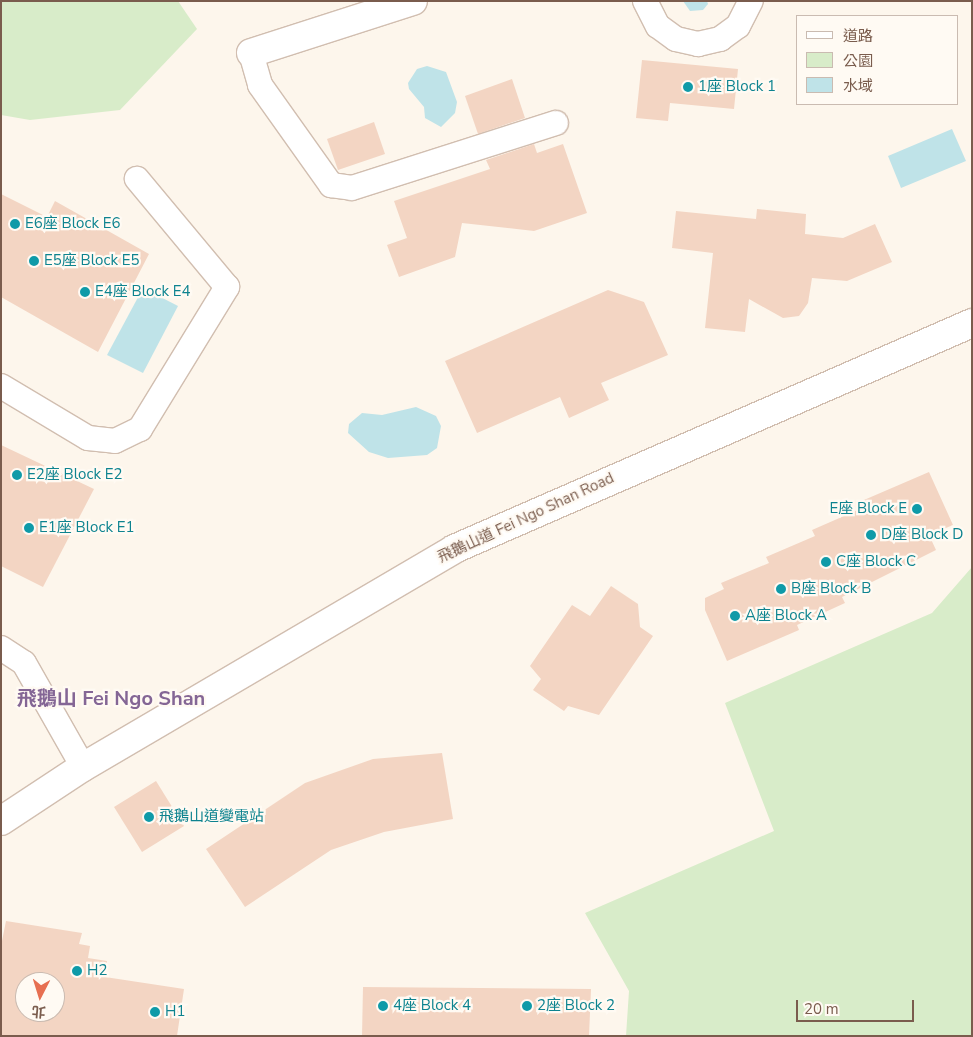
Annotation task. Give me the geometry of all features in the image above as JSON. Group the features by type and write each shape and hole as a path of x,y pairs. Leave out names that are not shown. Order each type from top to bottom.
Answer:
{"street":[{"path":"251,54 376,7 413,1"},
{"name":"飛鵝山道 Fei Ngo Shan Road","path":"1,821 83,767 454,549 972,323"}],"lane":[{"path":"645,1 658,26 676,39 698,44 720,39 738,26 751,1"},
{"path":"251,54 260,85 331,185 352,188 556,123"},
{"path":"1,386 88,438 115,441 140,429 227,287 137,179"},
{"path":"1,648 24,663 83,767"}],"green space":[{"path":"1,1 178,1 197,29 120,110 30,120 1,115"},
{"path":"972,567 972,1036 626,1036 629,991 585,913 774,831 725,703 932,613"}],"water":[{"path":"683,1 707,1 708,4 703,10 690,11"},
{"path":"427,66 446,72 457,102 455,113 441,127 425,118 424,107 409,89 408,83 417,69"},
{"path":"952,129 966,161 901,188 888,156"},
{"path":"143,288 178,306 143,373 107,355"},
{"path":"416,407 436,416 441,426 437,448 427,455 388,458 369,452 348,433 349,424 362,413 382,415"}],"building":[{"name":"1座 Block 1","path":"642,60 738,69 734,109 670,103 668,121 636,118"},
{"path":"512,79 525,118 478,134 465,96"},
{"path":"374,122 385,154 338,170 327,139"},
{"path":"534,144 537,153 563,144 587,213 534,231 462,223 455,257 399,277 387,245 407,238 394,201 490,169 486,160"},
{"path":"1,194 47,217 55,201 149,254 98,352 1,297"},
{"path":"757,209 806,214 805,234 843,238 875,224 892,262 847,281 812,278 808,303 799,316 783,318 749,299 745,332 705,328 713,253 672,248 676,211 756,219"},
{"path":"608,290 644,302 668,355 601,383 609,400 569,418 560,397 477,433 445,361"},
{"path":"1,445 94,489 43,587 1,566"},
{"path":"929,472 953,525 929,535 936,550 842,597 845,603 797,625 799,630 727,661 705,610 705,598 724,589 721,583 769,563 766,557 815,536 812,530 860,509 857,503"},
{"path":"611,586 638,604 640,627 653,636 599,715 568,706 564,711 533,690 541,679 530,666 572,605 590,616"},
{"path":"442,753 453,819 384,832 331,850 245,907 206,849 305,783 373,759"},
{"name":"飛鵝山道變電站","path":"156,781 184,826 142,852 114,807"},
{"path":"6,921 82,933 79,944 90,946 88,958 107,961 105,977 184,989 177,1036 1,1036 1,946"},
{"path":"363,987 591,989 589,1036 362,1036"}],"place":[{"name":"1座 Block 1","path":"688,87"},
{"name":"E6座 Block E6","path":"15,224"},
{"name":"E5座 Block E5","path":"34,261"},
{"name":"E4座 Block E4","path":"85,292"},
{"name":"E2座 Block E2","path":"17,475"},
{"name":"E座 Block E","path":"917,509"},
{"name":"E1座 Block E1","path":"29,528"},
{"name":"D座 Block D","path":"871,535"},
{"name":"C座 Block C","path":"826,562"},
{"name":"B座 Block B","path":"781,589"},
{"name":"A座 Block A","path":"735,616"},
{"name":"飛鵝山道變電站","path":"149,817"},
{"name":"H2","path":"77,971"},
{"name":"4座 Block 4","path":"383,1006"},
{"name":"2座 Block 2","path":"527,1006"},
{"name":"H1","path":"155,1012"}],"district":[{"name":"飛鵝山 Fei Ngo Shan","path":"111,698"}]}
